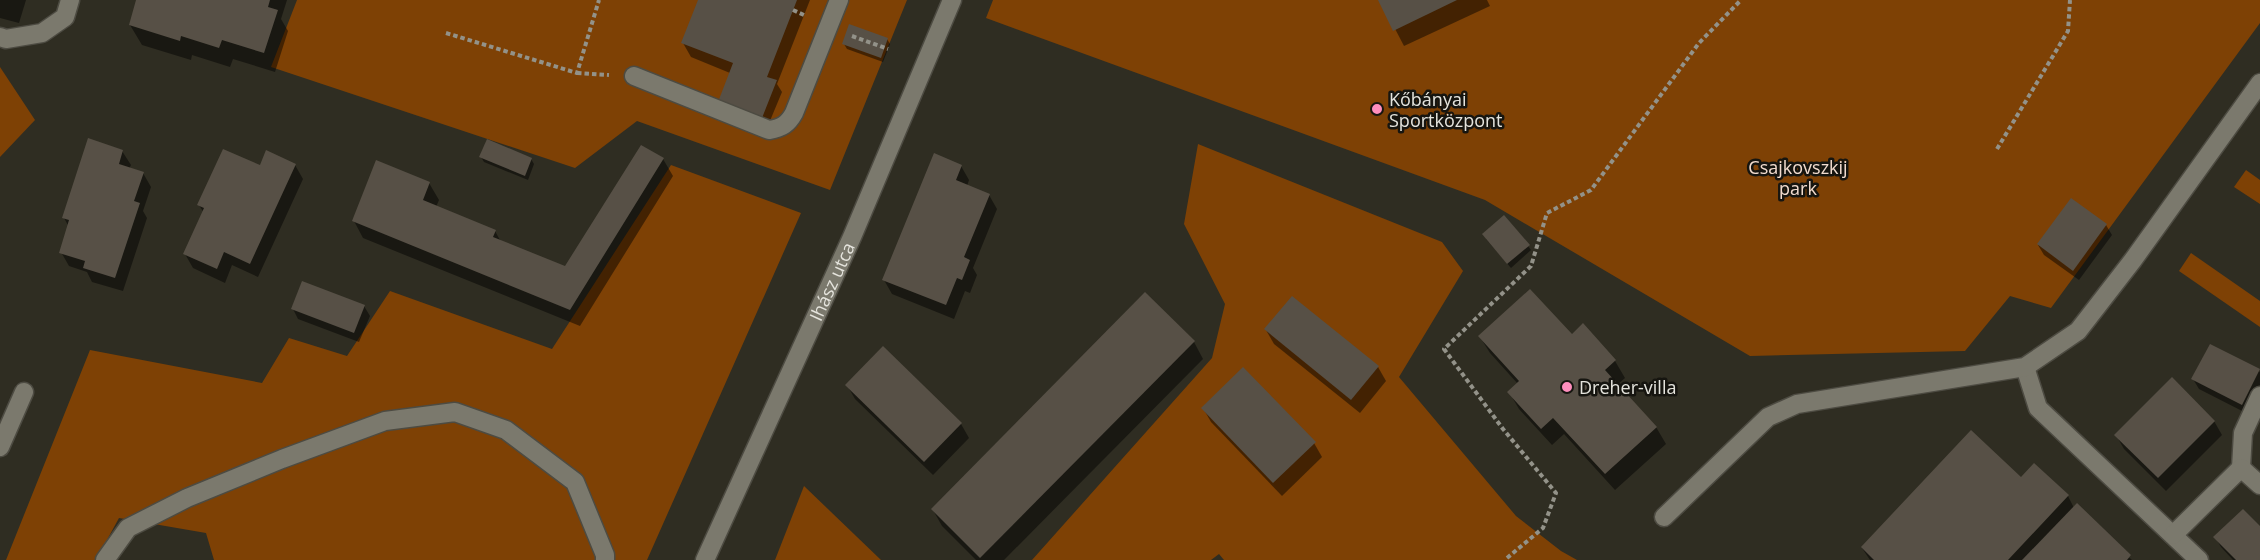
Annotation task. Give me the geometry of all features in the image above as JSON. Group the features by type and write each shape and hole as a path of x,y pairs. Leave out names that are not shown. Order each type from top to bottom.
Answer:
{"street":[{"path":"0,37 6,39 42,33 64,17 70,0"},
{"path":"634,76 770,130 779,129 790,121 794,113 839,0"},
{"name":"Ihász utca","path":"705,560 852,237 952,0"},
{"path":"1664,516 1768,417 1797,404 2025,368 2078,331 2133,260 2260,83"},
{"path":"2025,368 2038,408 2199,560"},
{"path":"0,447 24,392"},
{"path":"2173,535 2241,468 2243,433 2260,396"},
{"path":"105,560 128,528 187,498 282,459 386,422 455,412 506,430 575,482 605,560"},
{"path":"2241,468 2260,485"}],"path":[{"path":"577,73 598,0"},
{"path":"1507,558 1543,528 1556,493 1503,429 1444,350 1531,266 1547,213 1591,190 1699,44 1741,0"},
{"path":"1997,149 2068,31 2070,0"},
{"path":"446,33 577,73 634,76"}],"green space":[{"path":"297,0 907,0 830,190 637,121 575,168 271,67"},
{"name":"Csajkovszkij park","path":"993,0 2260,0 2260,23 2051,308 2010,296 1965,351 1750,356 1485,200 986,18"},
{"path":"0,67 35,120 0,157"},
{"path":"1198,144 1442,242 1463,271 1399,377 1516,516 1561,551 1577,560 1224,560 1219,554 1211,560 1032,560 1212,358 1225,304 1184,224"},
{"path":"671,165 801,213 647,560 214,560 206,533 119,518 96,560 6,560 90,350 262,383 289,338 347,356 390,291 552,349"},
{"path":"2246,170 2260,180 2260,204 2234,187"},
{"path":"2191,253 2260,301 2260,327 2179,271"},
{"path":"804,486 881,560 775,560"}],"building":[{"path":"136,0 270,0 268,7 278,10 264,53 222,40 219,48 181,36 180,41 129,25"},
{"path":"698,0 797,0 767,77 777,80 762,118 718,102 733,63 681,43"},
{"path":"1378,0 1457,0 1393,31"},
{"path":"849,24 888,38 881,58 842,44"},
{"path":"88,138 123,150 119,164 144,172 134,201 140,203 115,278 83,268 85,261 59,253 69,220 62,218"},
{"path":"487,139 532,158 525,176 479,157"},
{"path":"641,145 664,158 570,310 352,221 376,160 430,182 423,200 496,230 493,237 565,266"},
{"path":"223,149 260,165 266,150 296,164 250,264 224,252 217,269 183,254 204,208 197,205"},
{"path":"934,153 962,165 956,180 990,194 964,257 970,260 962,280 957,278 946,305 882,280"},
{"path":"2071,198 2107,224 2073,271 2037,244"},
{"path":"1504,215 1530,245 1507,264 1482,234"},
{"path":"302,281 365,305 354,333 291,309"},
{"name":"Dreher-villa","path":"1530,289 1572,334 1583,323 1616,360 1605,370 1657,427 1605,474 1553,418 1541,429 1507,392 1519,381 1478,336"},
{"path":"1145,292 1195,341 980,558 931,509"},
{"path":"1292,296 1379,366 1351,400 1264,329"},
{"path":"2210,344 2260,369 2242,405 2191,379"},
{"path":"883,346 962,423 924,462 845,385"},
{"path":"1243,367 1316,442 1273,483 1201,408"},
{"path":"2172,377 2215,421 2158,478 2114,435"},
{"path":"1971,430 2021,477 2034,463 2069,495 2008,560 1874,560 1861,547"},
{"path":"2077,503 2131,555 2127,560 2022,560"},
{"path":"2243,509 2260,526 2260,560 2236,560 2213,537"}],"place":[{"name":"Kőbányai Sportközpont","path":"1377,109"},
{"name":"Dreher-villa","path":"1567,387"}]}
